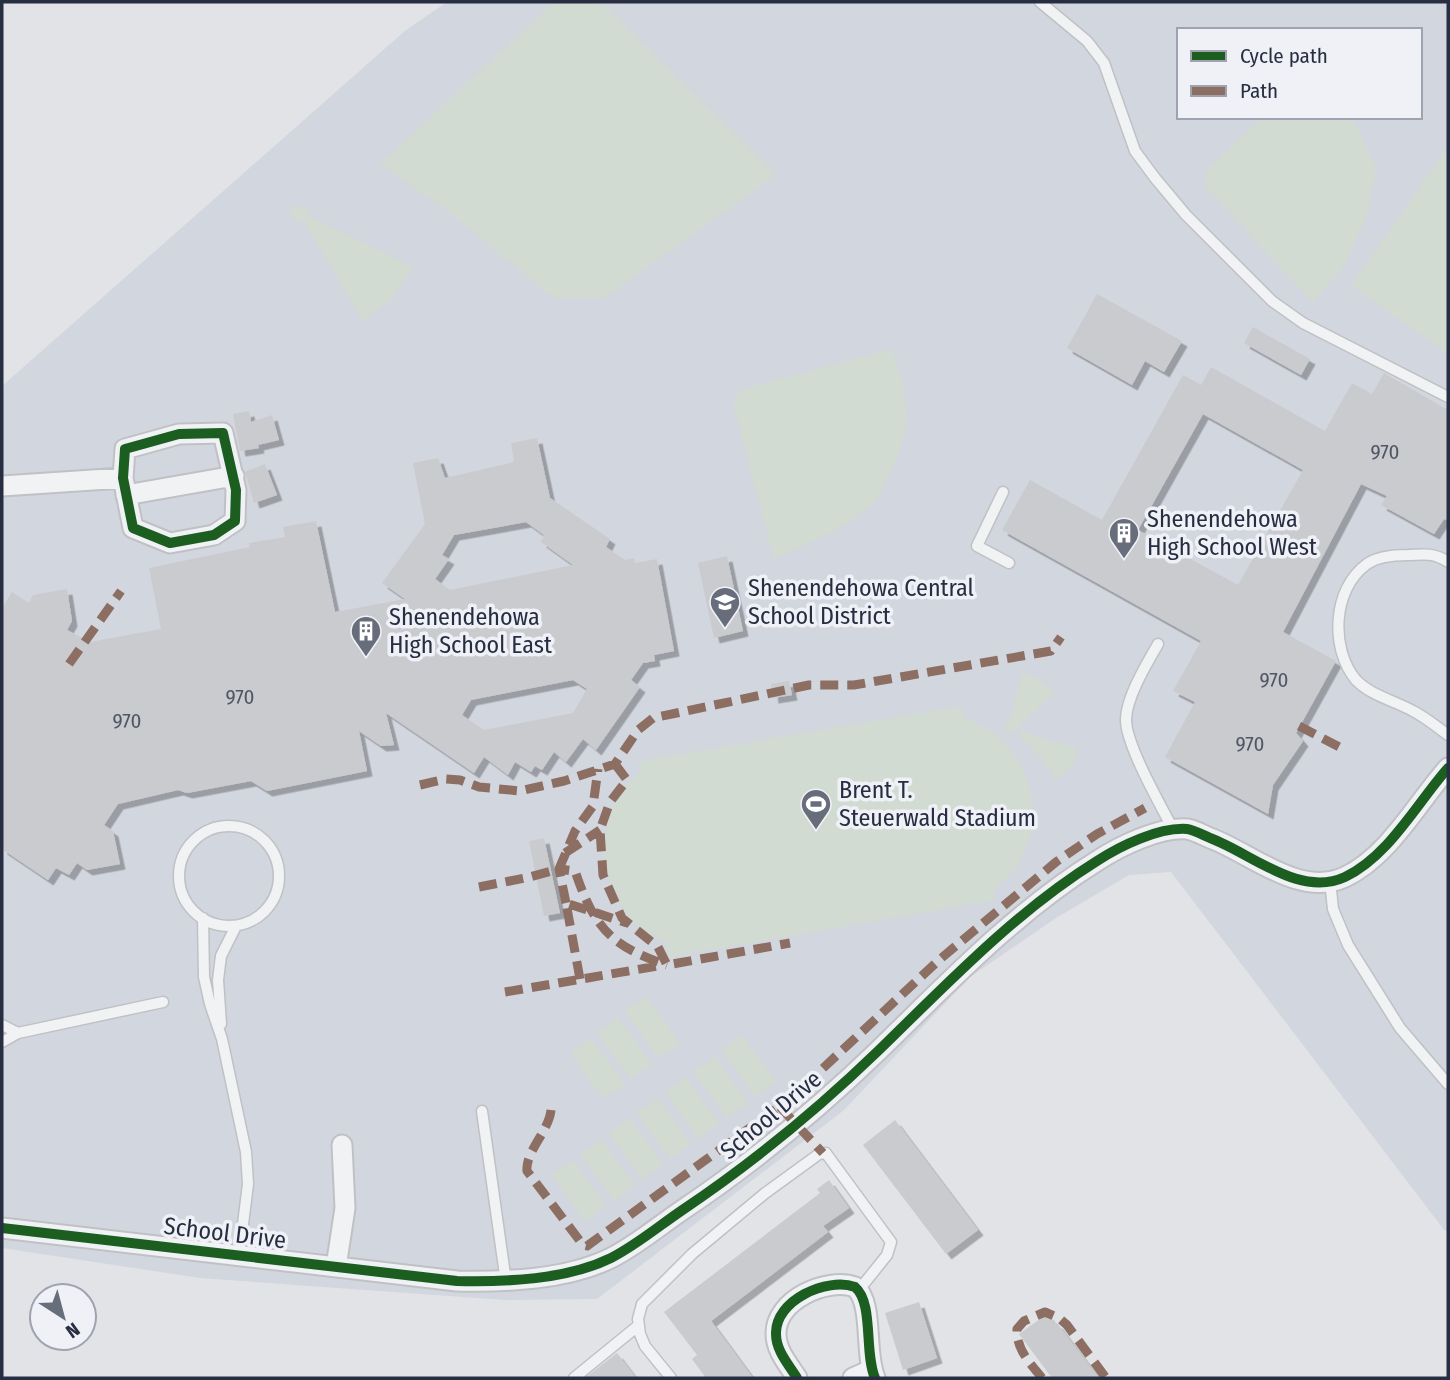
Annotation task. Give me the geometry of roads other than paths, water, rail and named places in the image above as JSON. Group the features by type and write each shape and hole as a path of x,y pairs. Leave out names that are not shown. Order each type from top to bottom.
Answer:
{"street":[{"path":"223,433 234,476 235,521 214,534 170,543 132,528 124,487 125,449 179,434 223,433"},
{"path":"2,486 124,487 234,476"},
{"path":"1330,881 1347,876 1395,836 1448,768"},
{"name":"School Drive","path":"2,1228 457,1281 506,1282 565,1273 611,1258 756,1159 875,1053 974,955 1097,860 1143,836 1188,829 1216,840 1280,873 1311,882 1330,881"},
{"path":"336,1267 345,1208 342,1145"},
{"path":"797,1378 784,1358 775,1335 780,1314 814,1290 841,1284 859,1290 865,1302 867,1375"}],"lane":[{"path":"1040,2 1087,41 1104,63 1135,151 1155,178 1186,215 1272,301 1303,323 1448,397"},
{"path":"1003,492 977,546 1009,563"},
{"path":"1448,562 1436,554 1389,555 1368,563 1351,579 1341,600 1339,622 1340,646 1357,680 1369,690 1415,712 1448,735"},
{"path":"1158,644 1138,678 1126,720 1134,747 1174,831"},
{"path":"228,826 244,828 258,835 270,847 278,862 279,879 275,896 266,910 252,920 236,926 219,925 203,918 191,908 179,879 181,863 188,848 198,837 212,829 228,826"},
{"path":"1330,881 1333,909 1348,945 1400,1028 1448,1084"},
{"path":"203,918 204,977 222,1039 246,1152 248,1184 239,1256"},
{"path":"222,1039 218,980 221,956 236,926"},
{"path":"2,1042 18,1033 163,1002"},
{"path":"2,1025 18,1033"},
{"path":"482,1111 506,1282"},
{"path":"671,1378 645,1346 638,1319 642,1304 666,1278 764,1194 816,1155 823,1153 828,1156 891,1242 887,1255 859,1290"},
{"path":"575,1378 639,1325"}],"place":[{"name":"Shenendehowa High School West","path":"1124,560"},
{"name":"Shenendehowa Central School District","path":"725,629"},
{"name":"Shenendehowa High School East","path":"366,658"},
{"name":"Brent T. Steuerwald Stadium","path":"816,831"}]}
